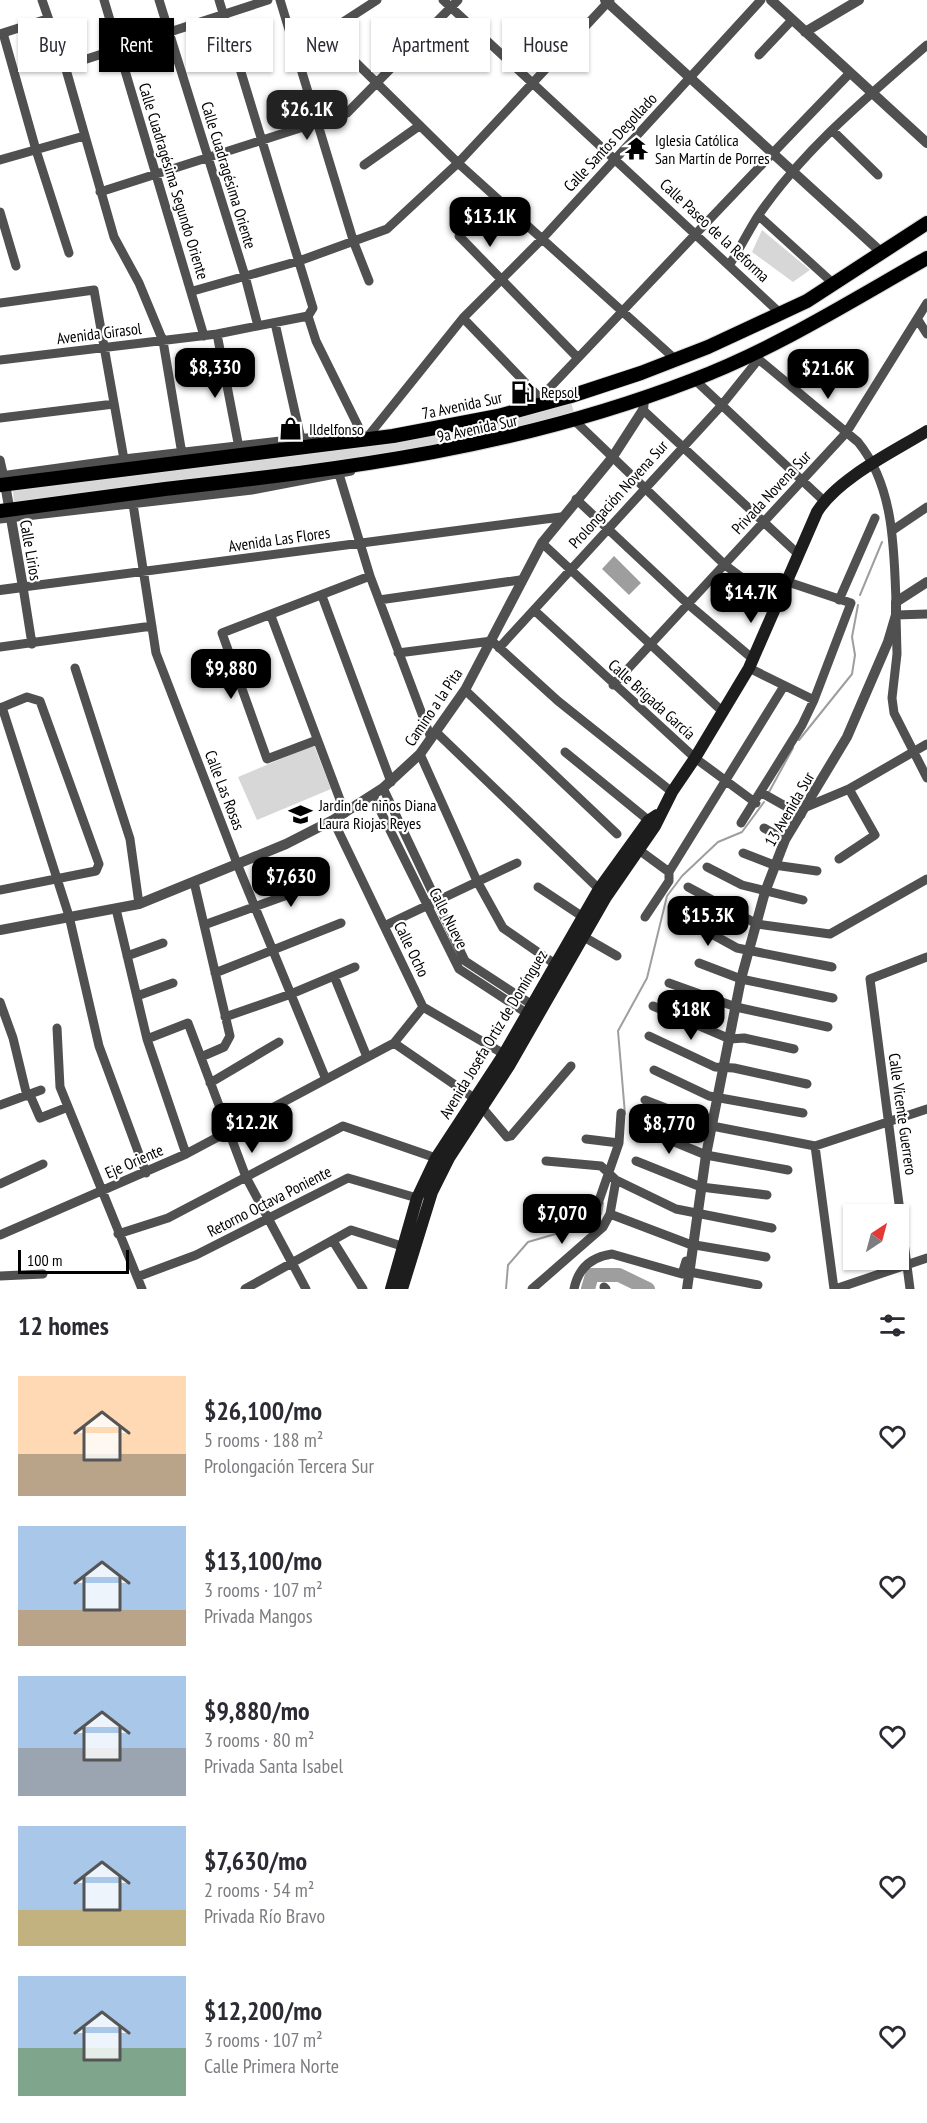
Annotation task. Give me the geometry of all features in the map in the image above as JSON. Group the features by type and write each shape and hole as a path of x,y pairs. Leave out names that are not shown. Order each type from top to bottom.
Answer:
{"main road":[{"name":"7a Avenida Sur","path":"2,480 125,464 365,440 447,426 540,400 606,385 675,359 780,313 835,285 927,223"},
{"name":"9a Avenida Sur","path":"5,514 390,461 511,438 644,404 695,380 756,356 927,258"},
{"name":"Avenida Josefa Ortiz de Domínguez","path":"392,1289 432,1192 504,1054 534,1013 555,964 599,889 654,820 695,758 751,664 797,553 824,501 873,465 927,431"},
{"name":"Avenida Josefa Ortiz de Domínguez","path":"402,1289 417,1198 436,1158 478,1103 584,937 606,897 639,850 654,820"}],"street":[{"path":"42,0 47,18"},
{"name":"Calle Cuadragésima Segundo Oriente","path":"104,0 109,18"},
{"name":"Calle Cuadragésima Oriente","path":"159,0 165,18"},
{"path":"219,0 313,308 308,316 316,341 365,440"},
{"path":"174,32 268,0"},
{"path":"280,0 354,243 369,281"},
{"path":"377,0 326,33 458,163 675,359"},
{"name":"Calle Paseo de la Reforma","path":"443,0 730,264 780,313"},
{"path":"100,192 347,113 458,0"},
{"name":"Calle Santos Degollado","path":"365,440 464,318 542,238 761,0"},
{"path":"771,0 849,74 927,143"},
{"path":"805,32 860,0"},
{"path":"193,291 299,261 354,243 387,229 458,163 534,84 607,1 882,253"},
{"path":"759,55 792,20"},
{"path":"18,28 1,33 69,253"},
{"path":"730,264 759,216 793,172 871,94 927,45"},
{"name":"Calle Cuadragésima Oriente","path":"174,46 245,276 258,326"},
{"path":"67,72 118,247 139,283 164,341 183,454"},
{"name":"Calle Cuadragésima Segundo Oriente","path":"124,72 193,291 204,336"},
{"path":"464,318 540,400 695,232 849,74"},
{"path":"364,165 419,126"},
{"path":"833,131 878,175"},
{"path":"0,160 84,136"},
{"path":"0,212 16,266"},
{"path":"759,216 835,285"},
{"path":"459,236 578,358"},
{"path":"0,303 94,290 125,464 183,454 239,452 301,439 350,434 365,440"},
{"name":"Privada Novena Sur","path":"613,685 846,433 927,303"},
{"name":"Avenida Girasol","path":"0,360 204,336 308,316"},
{"path":"918,320 927,334"},
{"path":"275,323 301,439"},
{"path":"217,334 239,452"},
{"path":"756,356 858,442 873,465 893,530 896,602"},
{"name":"Prolongación Novena Sur","path":"495,644 534,610 721,406 756,356"},
{"path":"695,380 824,501"},
{"path":"0,418 114,404"},
{"path":"644,404 683,445 797,553"},
{"name":"Camino a la Pita","path":"0,930 139,904 238,866 333,820 387,785 420,754 465,690 495,644 520,580 542,543 561,517 612,458 644,404"},
{"path":"575,422 725,566 776,603"},
{"name":"Calle Lirios","path":"0,460 5,514 23,587 32,644"},
{"path":"5,514 133,504 252,490 339,474 390,461"},
{"path":"339,474 370,576 398,653 433,735 599,889"},
{"path":"576,499 751,664 784,686 814,700"},
{"name":"Calle Las Rosas","path":"133,504 156,653 238,866 325,1077"},
{"path":"893,530 927,507"},
{"name":"Avenida Las Flores","path":"0,590 561,517"},
{"path":"839,600 875,518"},
{"path":"542,543 723,712"},
{"path":"317,740 267,759 222,633 370,576"},
{"path":"379,600 520,580"},
{"path":"741,823 762,793 814,700 851,603 785,581"},
{"path":"896,602 927,582"},
{"name":"Calle Nueve","path":"322,596 387,785 465,961 534,1013"},
{"name":"13 Avenida Sur","path":"687,1289 687,1273 706,1155 741,979 765,892 785,840 847,737 888,642 896,615 896,602"},
{"name":"Calle Brigada García","path":"534,610 695,758 756,803"},
{"path":"927,614 896,615 897,654 892,698 894,713 927,778"},
{"path":"271,616 345,813"},
{"path":"0,647 152,626"},
{"path":"398,653 495,644 558,701 672,792"},
{"path":"75,668 130,839 139,904"},
{"path":"645,917 669,881 669,872 784,686"},
{"path":"465,690 617,834"},
{"path":"0,890 57,879 96,871 99,864 40,701 27,697 1,708 57,879 69,916 99,1046 146,1173"},
{"path":"762,793 803,811 849,789 927,744"},
{"path":"565,752 654,820"},
{"path":"420,754 477,880 502,928 555,964"},
{"path":"838,859 875,836 849,789"},
{"name":"Calle Nueve","path":"373,796 425,905 459,969 534,1013"},
{"name":"Calle Ocho","path":"333,820 423,1007"},
{"path":"764,828 785,840"},
{"path":"639,850 669,872"},
{"path":"743,853 774,865 817,871"},
{"path":"384,926 436,899 517,864"},
{"path":"707,867 742,885 803,900"},
{"path":"688,887 757,924 818,934 839,931 927,879"},
{"path":"194,882 225,1017 228,1041 224,1047 201,1057"},
{"path":"204,924 318,884"},
{"path":"538,886 582,917"},
{"path":"116,909 147,1039 186,1154"},
{"path":"679,916 749,952 832,967"},
{"path":"215,973 340,923"},
{"path":"584,937 617,956"},
{"path":"127,956 163,943"},
{"name":"Calle Vicente Guerrero","path":"899,1204 870,979 927,957"},
{"path":"699,963 741,979 833,998"},
{"path":"225,1017 291,994 355,967"},
{"path":"334,976 367,1057"},
{"path":"137,996 173,982"},
{"path":"669,983 736,1007 828,1027"},
{"path":"0,1002 29,1095 40,1118 68,1107"},
{"path":"653,1006 730,1039 744,1038 794,1049"},
{"path":"423,1007 504,1054"},
{"name":"Eje Oriente","path":"0,1235 186,1154 325,1077 394,1043 423,1007"},
{"path":"147,1039 188,1023 246,1177 306,1289"},
{"path":"57,1028 60,1087 142,1289"},
{"path":"649,1036 716,1067 807,1084"},
{"path":"210,1083 279,1041"},
{"path":"394,1043 478,1103 503,1134 511,1136 571,1066"},
{"path":"654,1071 709,1096 802,1113"},
{"path":"0,1105 41,1090"},
{"path":"645,1100 712,1126 815,1146 927,1109"},
{"path":"595,1212 619,1143 621,1113"},
{"path":"118,1234 168,1218 343,1126 436,1158"},
{"path":"643,1129 706,1155 788,1170"},
{"path":"586,1139 619,1143"},
{"path":"815,1146 834,1289 892,1270"},
{"path":"546,1161 601,1166 609,1170 616,1179 676,1209 697,1215 772,1228"},
{"path":"636,1161 701,1187 767,1195"},
{"path":"0,1184 43,1164"},
{"name":"Retorno Octava Poniente","path":"137,1277 196,1255 348,1178 417,1198"},
{"path":"532,1289 603,1227 610,1214 616,1179"},
{"path":"610,1214 692,1243 766,1257"},
{"path":"248,1288 351,1230 408,1248"},
{"path":"333,1241 363,1289"},
{"path":"574,1289 577,1276 586,1264 601,1255 612,1254 687,1273 758,1285"},
{"path":"909,1264 927,1258"},
{"name":"Calle Vicente Guerrero","path":"908,1270 910,1289"},
{"path":"0,1276 43,1274"}],"shaded area":[{"path":"762,230 810,270 793,282 752,252"},
{"path":"571,402 575,416 435,449 14,504 13,490 393,443 495,423"},
{"path":"614,556 641,583 629,595 602,569"},
{"path":"314,745 331,789 257,820 238,777"}],"waterway":[{"path":"860,595 882,542"},
{"path":"799,740 852,674 855,655 852,637 858,605"},
{"path":"769,792 793,748"},
{"path":"625,1114 618,1031 647,978 667,896 682,876 718,842 742,832 764,802"},
{"path":"506,1289 508,1265 528,1242 593,1223 601,1214 603,1203"},
{"path":"588,1289 592,1275 619,1275 648,1289"}],"place":[{"name":"Iglesia Católica San Martín de Porres","path":"637,149"},
{"name":"Repsol","path":"523,392"},
{"name":"Ildelfonso","path":"291,429"},
{"name":"Jardin de niños Diana Laura Riojas Reyes","path":"301,814"}]}
